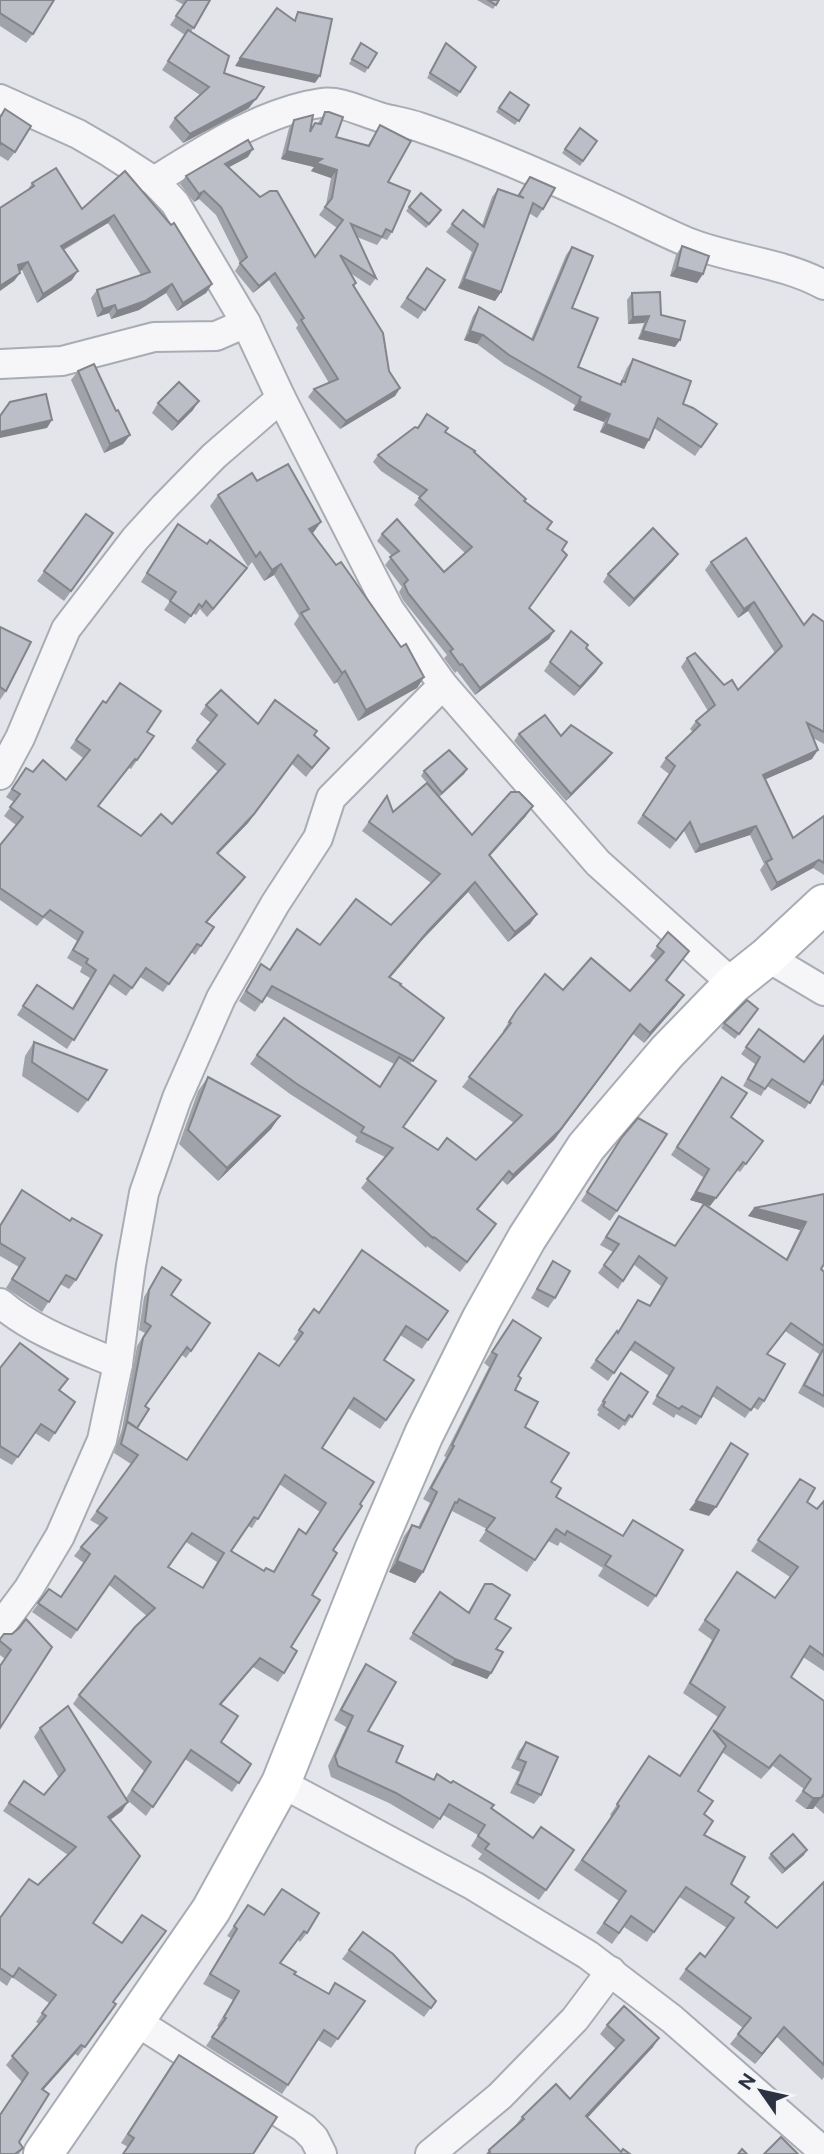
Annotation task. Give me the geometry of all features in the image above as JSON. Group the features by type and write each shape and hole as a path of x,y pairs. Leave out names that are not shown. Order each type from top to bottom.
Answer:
{"street":[{"path":"0,99 78,134 154,181 175,203 246,323 281,398 389,609 443,685 598,863 733,984"},
{"path":"154,181 256,124 289,111 324,102 417,126 536,172 688,242 810,277 824,285"},
{"path":"0,364 62,361 154,337 216,336 246,323"},
{"path":"0,775 20,738 66,629 135,539 165,506 214,456 281,398"},
{"path":"0,1627 29,1588 60,1536 102,1440 118,1364 144,1193 177,1098 221,998 275,904 318,838 331,798 443,685"},
{"path":"43,2154 211,1910 281,1783 374,1550 424,1434 520,1249 586,1147 667,1052 733,984 767,957 824,904"},
{"path":"767,957 824,992"},
{"path":"0,1303 17,1318 118,1364"},
{"path":"281,1783 485,1892 611,1971 672,2020 824,2152"},
{"path":"430,2154 500,2096 575,2019 611,1971"},
{"path":"134,2020 304,2128 314,2138 322,2154"}],"building":[{"path":"0,0 54,0 33,34 0,13"},
{"path":"187,0 210,0 194,28 176,16"},
{"path":"277,8 295,21 298,12 332,19 320,76 240,58"},
{"path":"188,30 229,56 224,73 264,87 256,99 190,134 175,118 209,87 168,61"},
{"path":"361,43 377,53 368,68 352,59"},
{"path":"446,43 476,67 460,92 430,73"},
{"path":"510,92 529,105 519,121 499,108"},
{"path":"5,109 31,126 15,152 1,143 0,145 0,116"},
{"path":"325,112 343,117 336,137 369,146 380,125 411,141 388,182 410,191 392,232 386,229 382,237 351,224 376,278 340,255 356,283 353,285 383,333 389,371 400,388 346,421 314,389 338,379 275,273 259,286 240,263 247,257 221,207 204,191 199,194 186,176 248,140 253,149 225,164 260,197 270,191 277,191 315,257 343,220 325,207 332,198 337,170 316,163 322,159 287,151 294,120 313,115 310,132 315,123 321,124"},
{"path":"580,128 597,141 583,161 565,149"},
{"path":"56,168 82,209 125,171 171,225 174,223 212,284 183,303 172,284 145,301 117,311 115,305 103,309 97,290 150,272 114,215 61,246 78,271 43,294 28,262 18,265 20,273 0,286 0,208"},
{"path":"530,177 555,188 543,209 533,203 501,292 464,279 478,244 452,224 463,210 484,227 498,189 524,198 519,195"},
{"path":"421,193 441,210 429,224 409,207"},
{"path":"682,246 709,256 703,274 677,267"},
{"path":"572,247 593,256 572,308 598,318 578,367 621,385 622,381 625,382 633,359 691,381 683,404 717,424 701,447 658,418 649,440 606,424 610,414 579,401 581,397 509,355 483,335 470,331 479,307 533,340"},
{"path":"427,268 445,280 425,310 407,298"},
{"path":"660,292 661,315 685,321 680,340 643,331 649,316 633,317 632,293"},
{"path":"94,364 130,435 110,444 78,371"},
{"path":"179,382 199,401 178,422 158,403"},
{"path":"46,394 52,420 0,432 0,416 10,402"},
{"path":"427,414 448,428 445,432 475,451 526,499 524,501 552,522 547,529 567,542 562,550 567,555 529,608 554,631 480,688 408,593 404,584 408,580 390,557 399,551 382,534 397,519 444,572 472,547 419,498 427,490 378,455 415,427 418,428"},
{"path":"288,464 321,522 309,529 336,565 341,562 401,647 406,644 424,677 366,710 345,671 342,673 301,613 309,609 281,564 272,570 260,552 256,557 218,495 252,473 257,481"},
{"path":"86,514 113,533 71,591 44,571"},
{"path":"178,524 207,544 210,540 247,568 213,609 206,601 202,607 199,604 191,616 170,601 176,592 147,573"},
{"path":"653,528 678,554 634,599 608,574"},
{"path":"746,538 804,625 813,614 824,622 824,732 807,723 818,750 763,775 793,838 824,816 824,863 819,860 777,883 766,862 772,859 756,826 700,845 690,822 676,840 643,815 675,766 666,758 700,725 696,721 715,705 687,658 695,653 724,685 732,680 738,690 782,646 754,602 744,609 711,562"},
{"path":"0,627 31,642 6,691 0,687"},
{"path":"571,631 588,645 586,648 602,663 580,687 550,662"},
{"path":"120,683 161,711 147,732 154,736 98,806 141,836 161,814 172,824 225,764 197,740 217,715 206,705 221,690 258,724 275,700 317,731 314,735 329,748 312,768 298,755 254,814 217,853 245,877 206,922 214,927 201,946 197,944 169,984 146,968 132,988 114,975 74,1040 23,1006 37,985 73,1009 96,970 86,963 88,959 73,950 83,932 50,910 43,917 0,888 0,845 23,817 10,807 20,794 12,789 26,768 33,772 43,760 66,780 90,750 76,740 103,701 106,703"},
{"path":"545,715 561,736 571,725 612,753 571,794 519,734"},
{"path":"449,750 467,769 442,793 424,771"},
{"path":"427,783 472,835 511,792 519,792 533,806 489,855 537,914 515,932 475,882 389,977 444,1018 413,1061 272,986 262,1002 246,991 261,964 270,970 297,929 320,945 356,899 391,925 440,874 369,822 387,796 393,812"},
{"path":"668,932 689,951 666,980 684,995 650,1033 640,1024 560,1130 513,1175 509,1171 477,1209 496,1224 467,1262 433,1238 367,1179 393,1148 361,1132 364,1127 257,1055 284,1018 380,1087 399,1057 436,1081 403,1127 438,1150 447,1138 476,1160 522,1115 469,1077 545,974 563,990 591,958 630,991 664,952 657,946"},
{"path":"747,1000 758,1009 739,1034 724,1023"},
{"path":"759,1029 804,1062 824,1036 824,1079 810,1103 772,1079 765,1089 748,1079 760,1057 746,1047"},
{"path":"34,1042 107,1070 88,1100 32,1062"},
{"path":"208,1077 280,1116 227,1168 188,1130"},
{"path":"722,1077 747,1093 731,1117 763,1141 716,1198 696,1192 709,1169 677,1147"},
{"path":"638,1118 667,1134 617,1211 587,1192 622,1137"},
{"path":"22,1190 70,1221 72,1218 102,1235 76,1280 66,1275 49,1302 12,1279 25,1258 0,1243 0,1226"},
{"path":"824,1194 824,1264 821,1269 824,1272 824,1346 791,1323 767,1354 785,1364 764,1401 759,1398 751,1410 717,1387 701,1417 682,1406 679,1409 657,1396 674,1368 635,1342 614,1373 596,1360 617,1331 618,1333 638,1300 650,1306 667,1278 639,1256 623,1281 604,1265 619,1244 606,1237 619,1216 675,1246 704,1204 787,1260 806,1222 754,1208"},
{"path":"362,1250 448,1311 428,1340 406,1326 384,1360 414,1380 386,1420 354,1398 322,1448 374,1482 360,1504 362,1506 333,1550 337,1553 312,1595 320,1600 291,1647 297,1651 284,1673 260,1658 220,1704 238,1716 221,1742 251,1764 239,1783 191,1750 153,1807 132,1790 151,1762 79,1695 135,1627 155,1608 115,1576 77,1630 38,1603 49,1589 61,1597 90,1554 81,1547 107,1518 97,1511 138,1455 121,1444 127,1422 187,1460 259,1353 279,1366 303,1333 299,1330 314,1309 319,1313","holes":["285,1475 326,1503 306,1534 299,1529 274,1572 266,1568 264,1571 231,1551 254,1517 258,1519","192,1533 224,1553 203,1588 168,1567"]},
{"path":"553,1261 570,1271 555,1298 537,1289"},
{"path":"162,1267 181,1280 171,1295 210,1323 191,1351 187,1347 145,1406 149,1409 137,1428 127,1421 143,1338 151,1326 145,1322 149,1290"},
{"path":"513,1320 541,1338 518,1376 521,1378 515,1390 538,1402 525,1427 569,1453 551,1482 561,1488 556,1497 623,1536 633,1520 683,1550 656,1596 605,1565 611,1556 567,1531 565,1535 556,1529 535,1560 486,1530 495,1518 459,1499 455,1502 423,1572 397,1561 412,1525 420,1528 437,1492 431,1488 497,1355 492,1352"},
{"path":"20,1343 68,1379 59,1390 75,1402 55,1433 41,1424 18,1457 0,1446 0,1368"},
{"path":"824,1348 824,1396 804,1385"},
{"path":"621,1373 648,1392 632,1417 629,1415 625,1421 603,1406 603,1401"},
{"path":"731,1443 748,1454 716,1507 696,1501"},
{"path":"800,1479 815,1488 807,1502 817,1509 824,1501 824,1656 810,1646 791,1677 824,1701 824,1797 813,1798 803,1791 811,1779 780,1755 769,1768 713,1730 726,1746 698,1791 713,1801 704,1814 713,1821 704,1835 745,1857 731,1884 749,1897 745,1902 777,1928 824,1882 824,2065 784,2027 762,2054 738,2034 751,2018 686,1969 700,1953 705,1957 734,1918 686,1887 654,1932 631,1916 619,1933 604,1923 626,1891 582,1860 649,1756 680,1776 725,1707 690,1683 719,1630 705,1620 737,1572 775,1598 798,1567 758,1540"},
{"path":"485,1584 492,1584 510,1595 495,1619 511,1628 496,1649 503,1652 491,1673 455,1659 413,1633 440,1592 469,1613"},
{"path":"26,1619 52,1647 0,1728 0,1666 11,1650 0,1639 4,1634 12,1634"},
{"path":"366,1664 396,1682 368,1731 403,1746 396,1762 434,1780 437,1774 451,1783 453,1781 494,1805 491,1808 533,1838 541,1827 574,1850 546,1890 485,1849 489,1844 478,1836 485,1825 449,1804 440,1819 396,1793 338,1766 335,1756 353,1716 341,1710"},
{"path":"68,1706 128,1802 108,1817 140,1856 93,1923 122,1943 142,1915 166,1931 113,2002 116,2004 85,2047 81,2045 42,2089 49,2094 19,2142 23,2148 15,2154 0,2154 0,2115 28,2073 12,2056 46,2016 42,2013 56,1995 19,1968 13,1977 0,1968 0,1918 29,1879 38,1885 76,1847 9,1803 24,1781 44,1795 65,1770 40,1728"},
{"path":"526,1742 558,1757 541,1795 517,1784 526,1762 518,1759"},
{"path":"793,1834 807,1850 785,1869 771,1854"},
{"path":"282,1889 319,1913 307,1933 304,1931 280,1963 329,1994 335,1983 365,2001 338,2039 324,2030 288,2085 212,2037 226,2018 224,2017 239,1991 210,1974 237,1929 234,1926 248,1905 264,1915"},
{"path":"363,1932 393,1954 436,2001 431,2008 349,1950"},
{"path":"624,2006 659,2038 586,2116 621,2152 623,2149 630,2154 488,2154 556,2084 570,2099 624,2040 607,2025"},
{"path":"179,2055 277,2117 253,2154 123,2154 134,2138 128,2134"},
{"path":"781,2137 798,2154 764,2154"}]}
